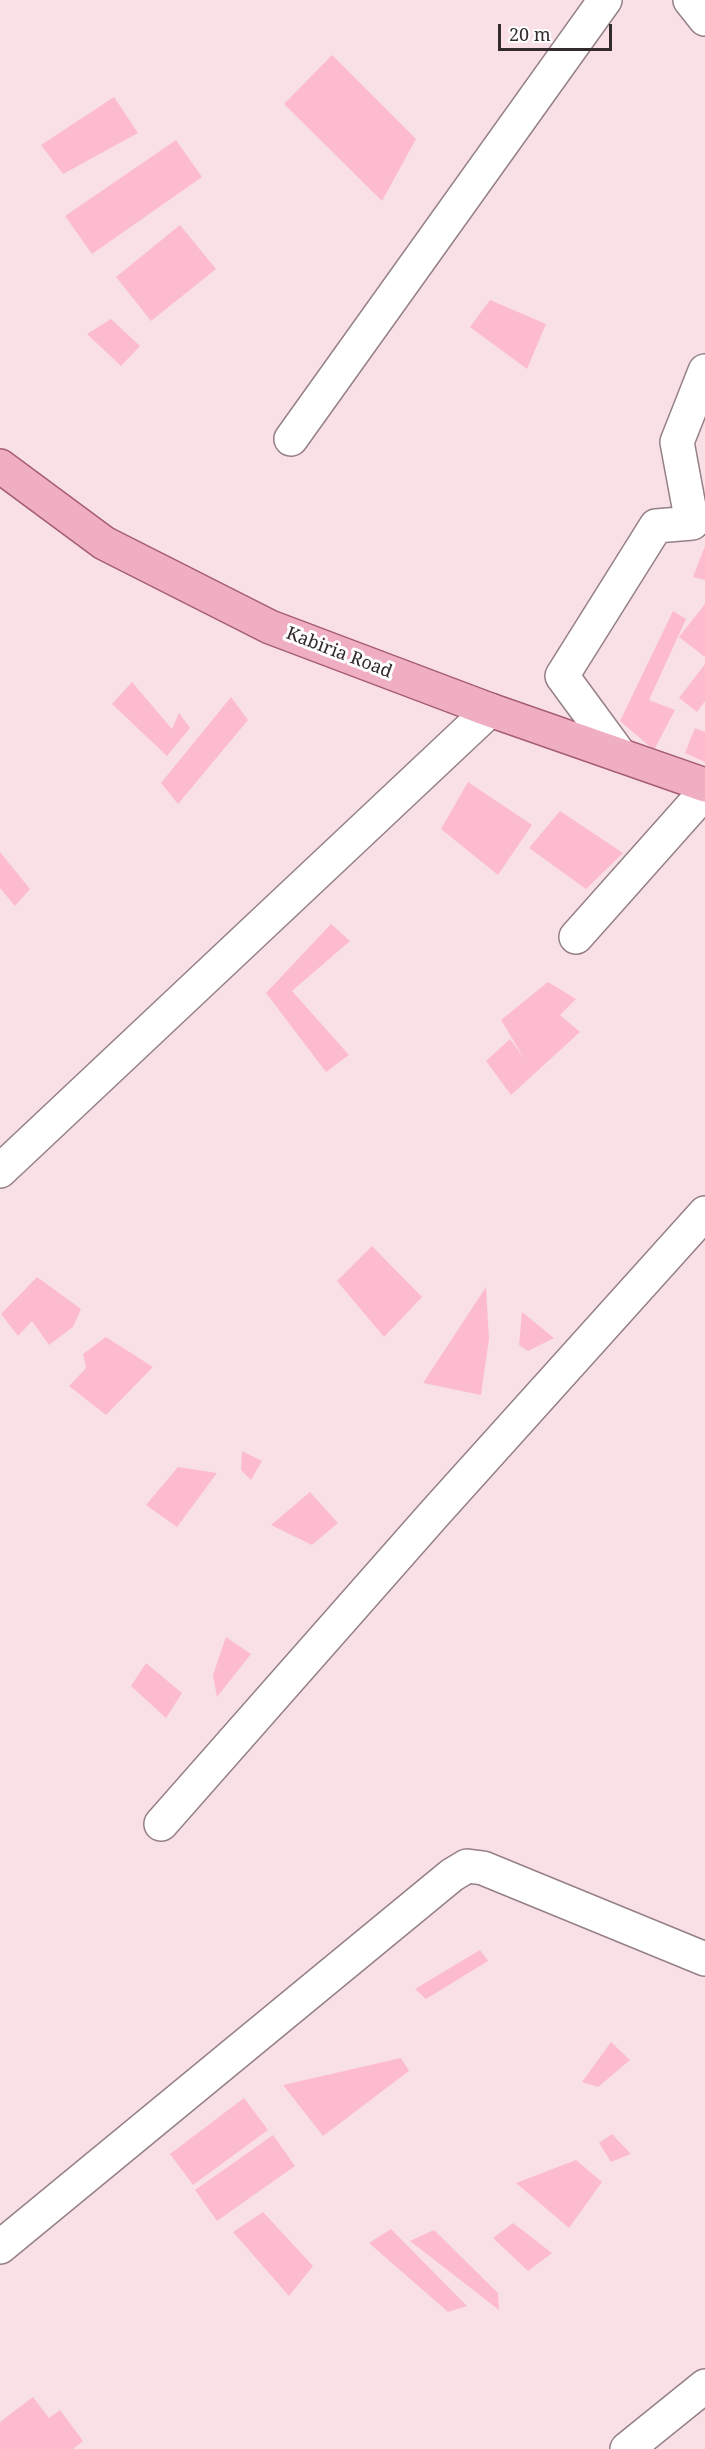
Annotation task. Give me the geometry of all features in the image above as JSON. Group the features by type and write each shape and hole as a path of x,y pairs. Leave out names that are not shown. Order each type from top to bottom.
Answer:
{"main road":[{"name":"Kabiria Road","path":"0,466 104,543 270,627 490,710 705,786"}],"street":[{"path":"291,439 605,0"},
{"path":"690,0 705,19"},
{"path":"620,755 562,676 656,526 692,523 677,442 705,371"},
{"path":"0,1171 490,710"},
{"path":"576,937 705,792"},
{"path":"161,1824 435,1513 705,1213"},
{"path":"0,2247 452,1875 467,1866 483,1868 705,1959"},
{"path":"627,2449 705,2386"}],"building":[{"path":"332,55 416,139 382,201 284,104"},
{"path":"114,97 138,133 63,174 41,145"},
{"path":"176,140 202,177 92,254 65,216"},
{"path":"180,225 216,269 151,321 116,277"},
{"path":"490,300 546,324 527,369 470,327"},
{"path":"111,319 140,346 121,366 87,334"},
{"path":"705,546 705,580 693,577"},
{"path":"705,604 705,657 679,637"},
{"path":"673,611 686,619 649,700 675,710 654,750 620,721"},
{"path":"705,664 705,701 697,712 679,698"},
{"path":"132,682 172,729 179,713 190,728 167,756 112,704"},
{"path":"231,697 248,720 178,804 161,783"},
{"path":"695,728 705,732 705,762 685,753"},
{"path":"468,782 532,825 498,875 441,829"},
{"path":"560,811 623,853 586,889 529,848"},
{"path":"0,852 30,889 15,906 0,888"},
{"path":"331,924 350,941 292,991 349,1055 326,1072 266,993"},
{"path":"548,982 576,999 560,1015 580,1032 511,1095 486,1061 510,1039 524,1058 501,1020"},
{"path":"372,1246 422,1297 384,1337 337,1281"},
{"path":"37,1277 81,1309 73,1327 49,1345 32,1321 18,1336 1,1314"},
{"path":"486,1287 489,1339 481,1395 423,1383"},
{"path":"522,1312 554,1338 528,1351 519,1345"},
{"path":"106,1337 153,1367 106,1415 69,1386 86,1368 83,1354"},
{"path":"242,1451 262,1461 251,1480 241,1470"},
{"path":"178,1467 217,1473 177,1527 146,1505"},
{"path":"310,1492 338,1523 312,1545 271,1525"},
{"path":"226,1637 251,1654 217,1697 213,1675"},
{"path":"146,1663 182,1693 166,1718 131,1686"},
{"path":"480,1950 488,1961 426,1999 415,1989"},
{"path":"611,2042 630,2060 598,2087 582,2082"},
{"path":"401,2058 409,2071 323,2136 283,2085"},
{"path":"244,2098 268,2130 193,2185 170,2154"},
{"path":"612,2134 631,2154 611,2162 599,2143"},
{"path":"273,2135 295,2166 217,2221 195,2190"},
{"path":"576,2160 602,2182 569,2228 516,2183"},
{"path":"263,2212 313,2266 289,2296 233,2232"},
{"path":"513,2223 552,2253 528,2271 493,2238"},
{"path":"391,2229 467,2306 448,2312 369,2243"},
{"path":"434,2230 498,2293 499,2310 410,2241"},
{"path":"33,2397 49,2418 60,2410 83,2441 73,2449 0,2449 0,2422"}]}
